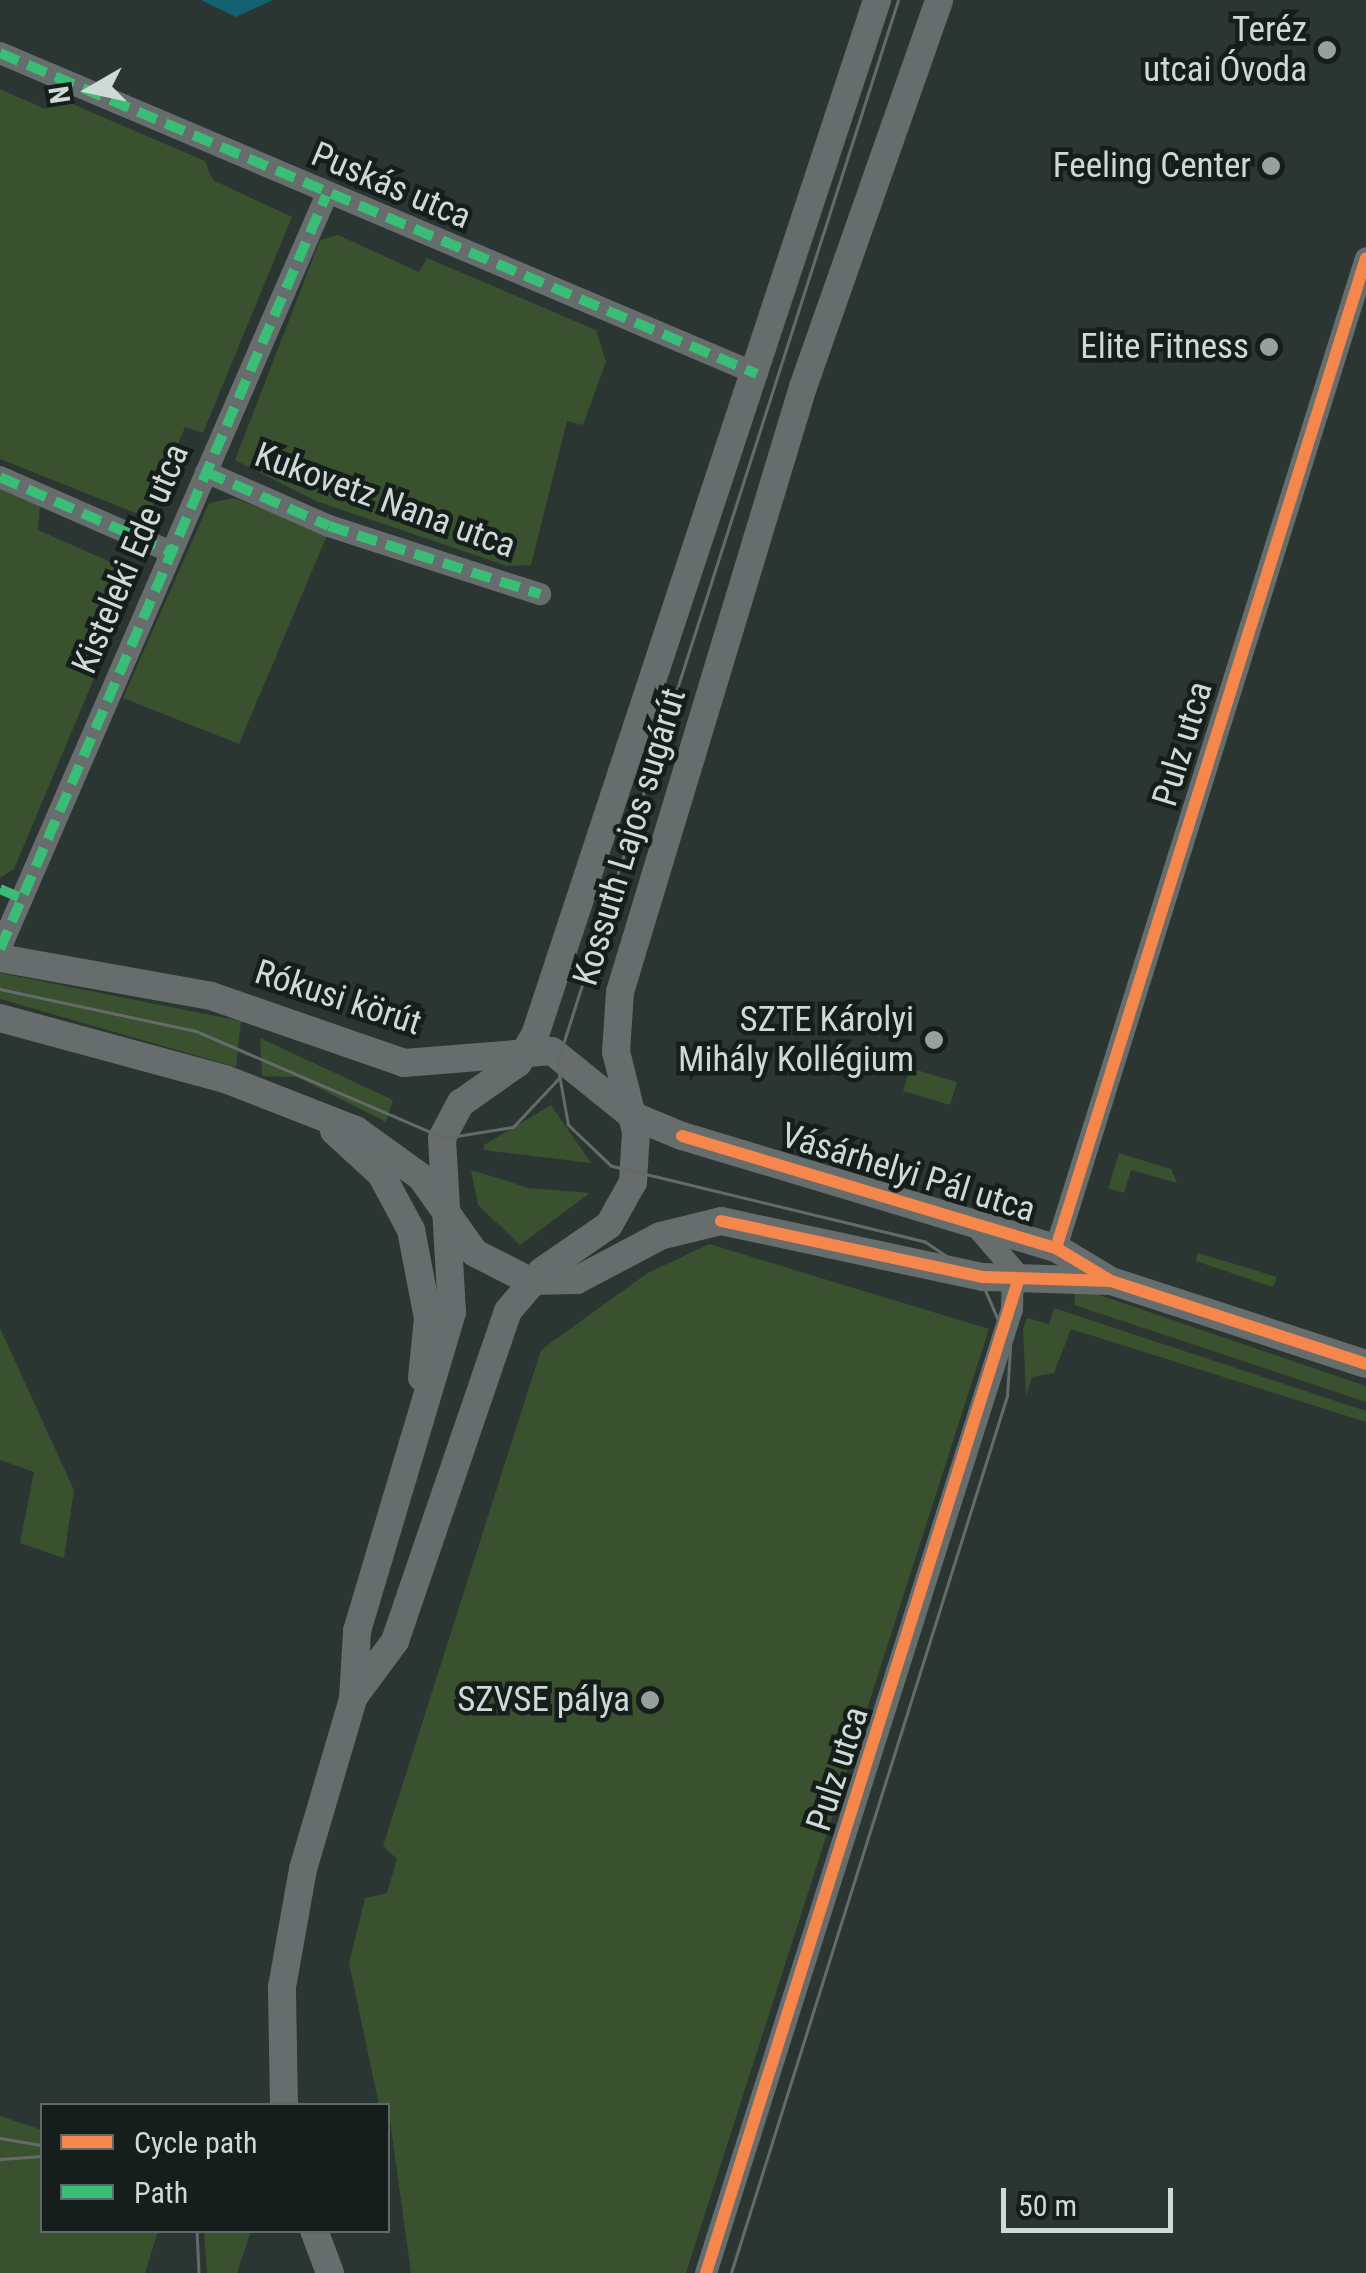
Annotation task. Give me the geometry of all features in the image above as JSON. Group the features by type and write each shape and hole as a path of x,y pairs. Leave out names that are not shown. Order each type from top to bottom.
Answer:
{"main road":[{"name":"Kossuth Lajos sugárút","path":"284,2103 286,1951 352,1700 356,1631 416,1444 454,1293 438,1166 447,1126 530,1046 757,374 877,0"},
{"name":"Kossuth Lajos sugárút","path":"352,1700 395,1641 481,1367 530,1282 620,1210 636,1162 631,1115 616,1052 620,992 802,387 939,0"},
{"name":"Rókusi körút","path":"0,958 211,996 404,1063 448,1064 530,1046"},
{"path":"0,1018 225,1079 314,1114 409,1166 446,1209 475,1253 530,1282"},
{"path":"530,1046 577,1062 631,1115"},
{"path":"314,1114 381,1174 411,1230 428,1318 416,1444"},
{"name":"Vásárhelyi Pál utca","path":"631,1115 1056,1248 1111,1280 1366,1364"},
{"name":"Vásárhelyi Pál utca","path":"530,1282 577,1280 660,1236 722,1221 1018,1281 1111,1280"},
{"path":"316,2237 330,2273"}],"street":[{"name":"Puskás utca","path":"0,53 326,196 757,374"},
{"name":"Kisteleki Ede utca","path":"0,949 11,894 171,552 326,196"},
{"name":"Pulz utca","path":"1056,1248 1366,258"},
{"name":"Kukovetz Nana utca","path":"206,472 330,526 540,594"},
{"path":"0,477 171,552"},
{"path":"974,1224 1018,1281"},
{"name":"Pulz utca","path":"706,2273 1018,1281"}],"green space":[{"path":"0,89 45,109 63,100 205,161 213,180 292,217 203,433 185,427 148,518 0,459"},
{"path":"338,235 419,272 427,258 596,330 606,362 583,425 567,421 531,565 507,566 316,501 235,460 320,240"},
{"path":"0,487 40,504 38,530 138,574 14,869 0,878"},
{"path":"234,498 328,533 239,744 123,698 209,503"},
{"path":"0,973 241,1021 236,1067 0,999"},
{"path":"260,1038 393,1100 386,1122 297,1077 262,1076"},
{"path":"910,1068 957,1082 950,1105 903,1091"},
{"path":"551,1105 591,1163 484,1150 484,1145"},
{"path":"1119,1153 1171,1169 1177,1183 1131,1170 1124,1193 1108,1188"},
{"path":"471,1170 529,1188 590,1193 520,1245 478,1205"},
{"name":"SZVSE pálya","path":"709,1244 989,1329 686,2273 411,2273 390,2103 379,2103 349,1963 365,1898 387,1893 397,1859 383,1846 541,1350 646,1274"},
{"path":"1198,1253 1277,1277 1273,1287 1196,1261"},
{"path":"1076,1287 1366,1386 1366,1402 1074,1305"},
{"path":"1054,1308 1366,1411 1366,1422 1071,1329 1054,1373 1032,1377 1026,1396 1023,1329 1027,1318 1049,1324"},
{"path":"0,1328 74,1490 64,1558 20,1543 34,1472 0,1460"},
{"path":"0,2116 40,2129 40,2233 157,2233 145,2273 0,2273"},
{"path":"204,2233 250,2233 237,2273 207,2273"}],"water":[{"path":"201,0 273,0 236,17"}],"tram line":[{"path":"731,2273 1007,1396 1010,1348 980,1279 925,1242 611,1166 568,1125 557,1063 898,0"},
{"path":"0,989 196,1031 444,1138 513,1127 559,1078"},
{"path":"0,2138 40,2145"},
{"path":"0,2159 40,2156"},
{"path":"197,2233 199,2273"}],"marked path":[{"path":"0,53 757,374"},
{"path":"0,949 326,196"},
{"path":"206,472 329,526 540,594"},
{"path":"0,477 171,552"},
{"path":"0,889 21,898"}],"cycle path":[{"path":"1056,1248 1366,258"},
{"path":"682,1136 1056,1248 1111,1281 1366,1364"},
{"path":"721,1221 983,1277 1111,1281"},
{"path":"706,2273 1018,1281"}],"place":[{"name":"Teréz utcai Óvoda","path":"1327,50"},
{"name":"Feeling Center","path":"1271,166"},
{"name":"Elite Fitness","path":"1269,347"},
{"name":"SZTE Károlyi Mihály Kollégium","path":"934,1040"},
{"name":"SZVSE pálya","path":"650,1700"}]}
